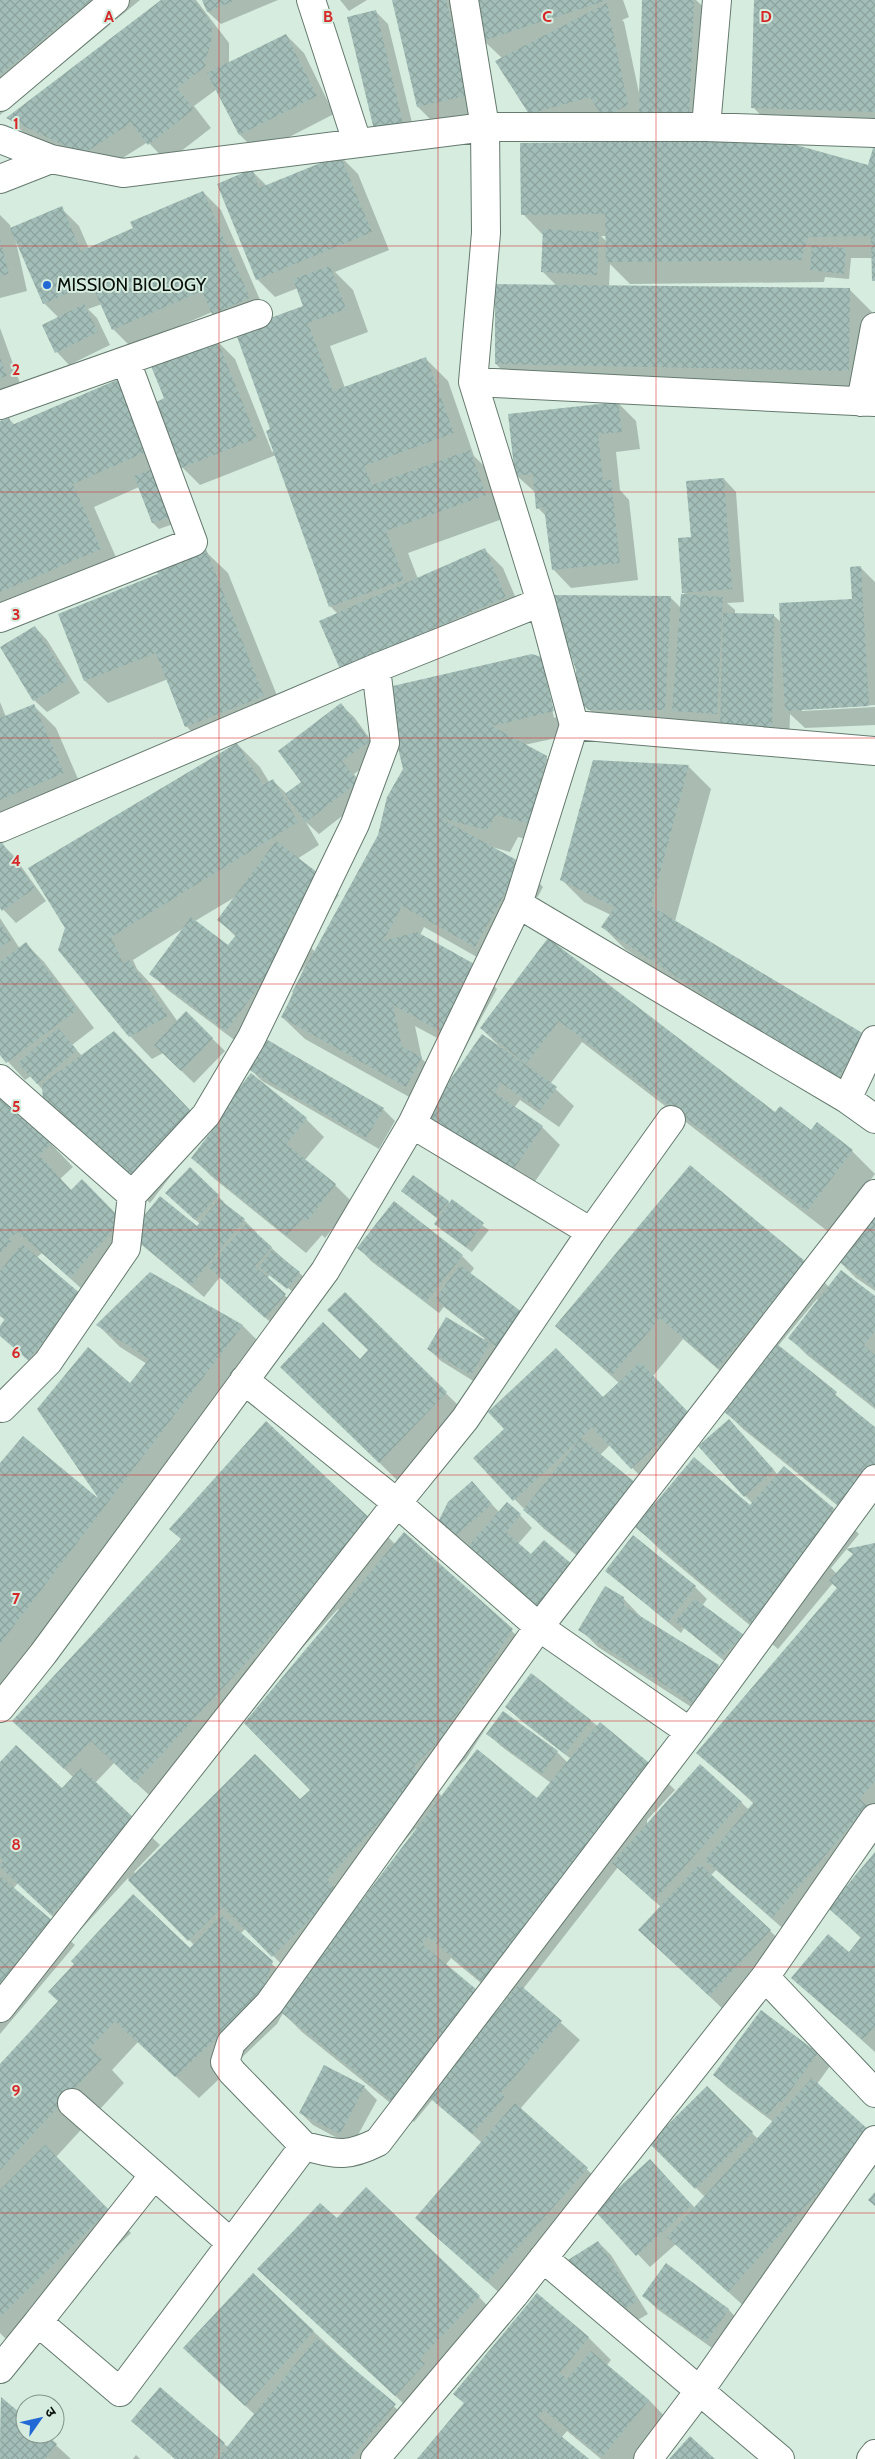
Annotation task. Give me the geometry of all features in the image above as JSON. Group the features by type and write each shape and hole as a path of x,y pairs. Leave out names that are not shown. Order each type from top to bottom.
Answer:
{"street":[{"path":"0,96 115,0"},
{"path":"311,0 357,142"},
{"path":"0,1708 43,1654 325,1271 412,1124 518,904 574,725 541,602 473,382 486,233 484,127 464,0"},
{"path":"706,127 717,0"},
{"path":"0,139 51,160 123,172 484,127 706,127 875,133"},
{"path":"0,179 51,160"},
{"path":"0,405 258,314"},
{"path":"473,382 868,402 875,327"},
{"path":"0,618 193,542 126,361"},
{"path":"0,828 376,668 541,602"},
{"path":"1,1407 48,1362 126,1248 132,1195 206,1115 255,1030 355,824 385,743 376,668"},
{"path":"574,725 875,751"},
{"path":"518,904 848,1098 875,1119"},
{"path":"848,1098 875,1040"},
{"path":"0,1079 132,1195"},
{"path":"0,2008 396,1503 466,1419 591,1232 671,1120"},
{"path":"412,1124 591,1232"},
{"path":"875,1194 539,1627 269,2004 231,2043 225,2062 232,2072 304,2146 340,2155 360,2151 378,2142 690,1732 875,1479"},
{"path":"244,1380 396,1503 539,1627 690,1732"},
{"path":"375,2459 508,2303 765,1976 875,1818"},
{"path":"765,1976 875,2093"},
{"path":"72,2103 231,2243"},
{"path":"648,2459 700,2390 875,2140"},
{"path":"38,2322 120,2392 304,2146"},
{"path":"0,2369 154,2175"},
{"path":"543,2258 780,2459"},
{"path":"871,2459 875,2454"}],"building":[{"path":"0,0 91,0 0,75"},
{"path":"161,0 194,0 212,24 211,44 204,63 206,66 177,88 194,109 148,145 131,123 83,154 6,118"},
{"path":"202,0 236,0 207,12"},
{"path":"392,0 446,0 469,95 417,107"},
{"path":"469,0 608,0 482,41"},
{"path":"642,0 694,0 689,122 639,118"},
{"path":"754,0 875,0 875,112 751,108"},
{"path":"607,3 628,105 603,118 590,97 529,114 495,61"},
{"path":"376,10 404,127 375,134 347,17"},
{"path":"286,34 317,96 239,135 207,73"},
{"path":"778,140 868,165 873,148 875,148 875,281 872,281 871,236 808,237 801,260 606,262 605,214 521,215 520,143"},
{"path":"340,155 372,232 256,280 217,184 252,169 259,188"},
{"path":"203,191 250,298 212,314 202,291 112,330 91,283 43,304 10,228 62,206 81,251 133,228 130,222"},
{"path":"543,229 599,232 597,275 541,272"},
{"path":"0,239 9,274 0,276"},
{"path":"812,245 846,248 844,274 810,270"},
{"path":"330,266 346,309 308,323 333,391 426,357 454,433 364,466 372,485 470,450 486,495 386,531 404,580 329,607 266,431 270,429 235,331 303,306 293,279"},
{"path":"495,284 850,288 849,371 495,364"},
{"path":"84,304 98,332 55,353 42,325"},
{"path":"217,340 257,438 181,468 155,403 164,398 151,366"},
{"path":"0,358 7,376 0,378"},
{"path":"119,379 150,450 73,484 101,549 0,592 0,421 9,418 12,425"},
{"path":"618,402 622,432 598,434 603,481 611,480 620,563 552,570 544,507 536,509 533,474 515,476 508,414"},
{"path":"153,469 170,517 152,523 134,476"},
{"path":"724,478 732,589 682,593 678,538 691,537 686,481"},
{"path":"485,548 506,597 340,669 319,621"},
{"path":"206,549 264,696 185,727 156,653 84,681 58,614 158,574 156,569"},
{"path":"861,566 869,706 785,711 779,603 852,599 850,567"},
{"path":"681,594 723,597 717,714 672,711"},
{"path":"550,595 671,596 665,710 588,710 577,698 576,670"},
{"path":"723,613 774,614 772,733 720,732"},
{"path":"35,626 68,680 33,701 0,647"},
{"path":"532,654 541,657 554,711 492,726 547,756 533,814 527,823 496,815 487,830 440,818 522,863 475,947 402,906 383,941 417,932 476,965 440,1031 393,1005 402,1047 422,1057 406,1087 281,1017 294,993 292,992 378,835 387,797 403,769 384,688"},
{"path":"341,703 370,741 342,761 358,782 306,822 285,794 301,782 278,751"},
{"path":"34,704 64,773 0,800 0,718"},
{"path":"237,743 263,785 273,779 298,822 111,937 123,963 129,960 168,1016 129,1037 58,950 65,928 28,868"},
{"path":"593,760 689,765 651,906 864,1034 836,1082 601,927 615,907 560,880"},
{"path":"0,840 35,888 2,911 0,908"},
{"path":"276,841 322,876 287,924 299,933 226,1031 149,974 191,917 228,945 236,935 217,920"},
{"path":"0,923 11,940 0,947"},
{"path":"548,938 775,1112 780,1106 811,1130 817,1122 853,1150 807,1211 559,1021 526,1064 480,1028"},
{"path":"26,942 77,1010 6,1063 0,1055 0,962"},
{"path":"186,1011 213,1038 181,1071 154,1045"},
{"path":"58,1028 77,1050 37,1084 18,1063"},
{"path":"114,1031 190,1110 131,1186 101,1147 91,1153 43,1102 42,1084"},
{"path":"482,1034 557,1087 540,1110 501,1083 494,1092 543,1126 507,1179 422,1120"},
{"path":"266,1039 384,1108 366,1138 248,1069"},
{"path":"251,1073 307,1118 286,1144 336,1184 307,1221 303,1218 287,1236 191,1158 217,1124 213,1120"},
{"path":"0,1089 51,1144 39,1155 71,1190 82,1179 122,1220 70,1278 18,1232 8,1239 12,1242 0,1253"},
{"path":"690,1165 806,1262 718,1368 660,1318 612,1375 555,1326"},
{"path":"190,1167 219,1195 195,1220 165,1193"},
{"path":"413,1175 449,1201 436,1217 401,1191"},
{"path":"160,1196 197,1226 219,1199 245,1219 191,1285 129,1234"},
{"path":"452,1199 484,1223 466,1247 434,1224"},
{"path":"394,1201 463,1255 426,1302 357,1248"},
{"path":"875,1216 875,1288 837,1260"},
{"path":"246,1224 272,1247 255,1266 286,1294 265,1318 208,1267"},
{"path":"22,1244 82,1295 28,1360 0,1336 0,1326 5,1319 0,1315 0,1271"},
{"path":"272,1250 300,1272 287,1289 259,1267"},
{"path":"460,1265 523,1313 497,1347 435,1299"},
{"path":"841,1270 875,1296 875,1331 864,1345 875,1355 875,1407 788,1338"},
{"path":"150,1272 243,1325 0,1644 0,1463 23,1436 99,1499 37,1409 88,1347 130,1383 149,1359 96,1325"},
{"path":"345,1292 447,1392 379,1463 280,1367 323,1322 360,1359 368,1350 327,1310"},
{"path":"446,1317 490,1343 471,1375 427,1349"},
{"path":"777,1344 837,1392 835,1395 875,1427 875,1463 840,1506 723,1411"},
{"path":"556,1348 603,1397 640,1362 690,1414 631,1469 592,1427 581,1438 637,1484 579,1556 523,1510 580,1439 513,1501 473,1458 504,1429 488,1412"},
{"path":"729,1419 774,1470 744,1497 698,1446"},
{"path":"266,1421 375,1523 135,1783 91,1741 64,1769 12,1721 181,1539 169,1529"},
{"path":"694,1457 750,1505 784,1466 837,1511 809,1545 817,1553 755,1627 635,1527"},
{"path":"472,1481 492,1504 452,1539 438,1522 448,1502"},
{"path":"507,1502 521,1514 506,1532 531,1554 544,1540 574,1566 534,1611 464,1551"},
{"path":"404,1532 513,1629 444,1736 414,1766 421,1776 327,1880 338,1891 272,1957 223,1907 188,1941 128,1880 255,1754 300,1799 310,1790 244,1723"},
{"path":"633,1535 696,1586 668,1622 605,1571"},
{"path":"875,1543 875,1781 860,1799 867,1806 772,1918 705,1860 754,1802 696,1753 837,1588 829,1581 853,1554 846,1549"},
{"path":"605,1586 624,1597 624,1606 719,1665 695,1704 578,1630"},
{"path":"695,1599 744,1635 721,1657 675,1621"},
{"path":"531,1673 591,1720 565,1754 505,1707"},
{"path":"503,1711 558,1751 542,1774 486,1734"},
{"path":"600,1722 654,1767 486,1985 428,1937 422,1944 483,1995 455,2023 391,2100 278,2010 477,1749 537,1798"},
{"path":"16,1745 62,1788 81,1768 138,1822 51,1915 0,1867 3,1860 0,1857 0,1762"},
{"path":"700,1764 742,1802 654,1901 612,1863"},
{"path":"875,1852 875,2026 863,2040 791,1978 828,1934 849,1952 861,1937 828,1908"},
{"path":"700,1864 771,1930 709,1996 638,1930"},
{"path":"0,1876 54,1922 0,1985"},
{"path":"133,1894 190,1948 221,1915 273,1961 267,1980 255,2002 175,2077 115,2021 90,2048 102,2059 0,2170 0,2064 58,2001 48,1992 74,1964 71,1961"},
{"path":"519,1984 562,2021 501,2093 505,2097 472,2134 425,2094"},
{"path":"761,2010 818,2053 782,2102 779,2101 768,2116 713,2075"},
{"path":"324,2065 365,2086 340,2134 299,2113"},
{"path":"812,2078 872,2133 728,2292 667,2237"},
{"path":"707,2086 753,2132 695,2189 649,2143"},
{"path":"515,2103 588,2168 487,2282 415,2218"},
{"path":"45,2145 109,2210 0,2317 0,2190"},
{"path":"650,2159 692,2205 636,2256 594,2210"},
{"path":"366,2187 480,2296 420,2359 425,2364 395,2396 257,2269 320,2203 337,2218"},
{"path":"875,2192 875,2206 868,2200"},
{"path":"598,2241 637,2301 623,2310 568,2260"},
{"path":"666,2263 729,2309 706,2342 642,2296"},
{"path":"253,2273 314,2331 245,2406 183,2348"},
{"path":"537,2293 589,2337 560,2373 567,2379 591,2351 649,2400 602,2457 544,2410 538,2417 589,2459 417,2459 464,2403 453,2394"},
{"path":"317,2338 396,2404 350,2459 217,2459"},
{"path":"160,2387 225,2443 212,2459 175,2459 131,2421"},
{"path":"1,2397 15,2409 15,2444 57,2444 45,2459 0,2459"},
{"path":"690,2436 715,2459 669,2459"}],"place":[{"name":"MISSION BIOLOGY","path":"47,285"}]}
